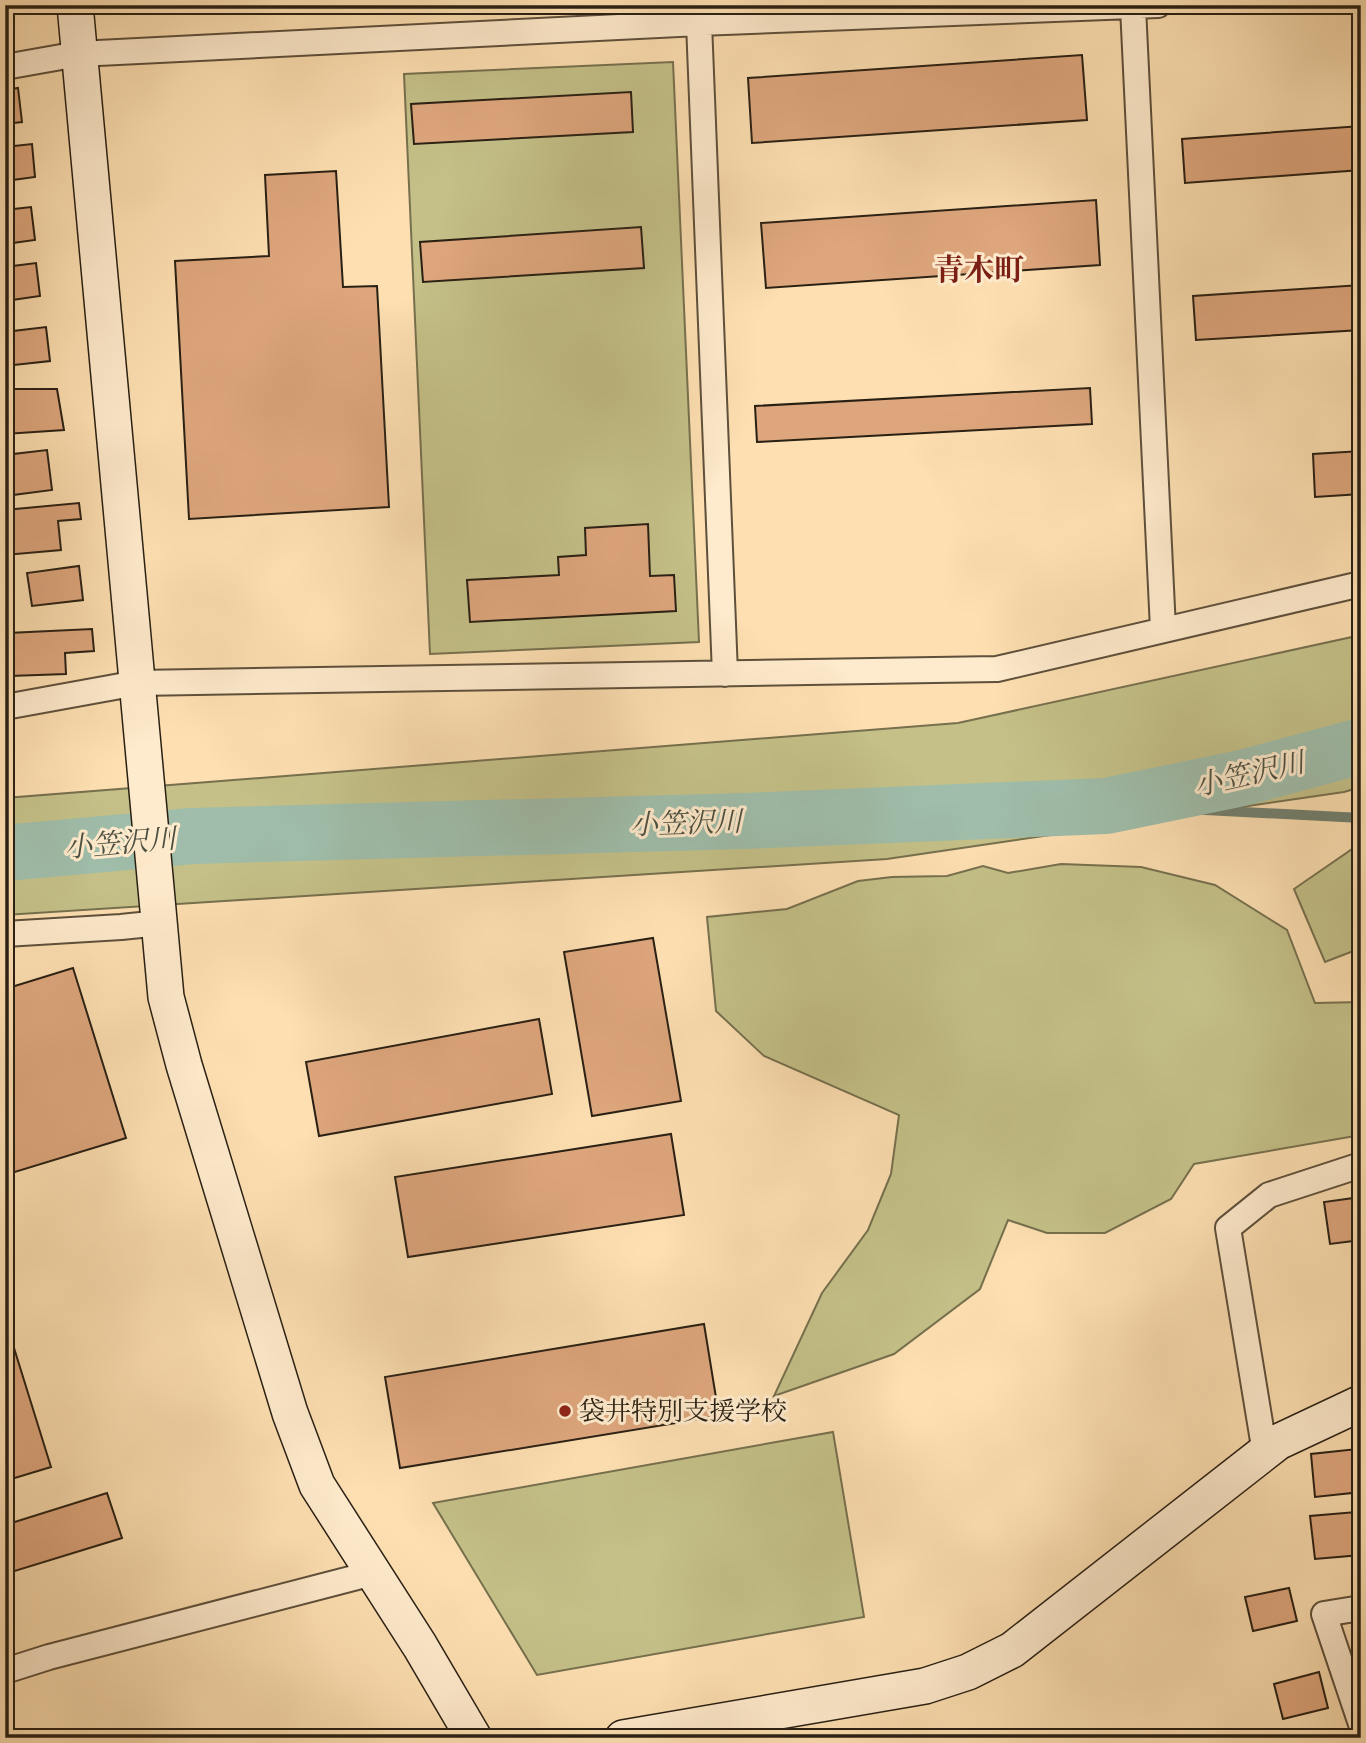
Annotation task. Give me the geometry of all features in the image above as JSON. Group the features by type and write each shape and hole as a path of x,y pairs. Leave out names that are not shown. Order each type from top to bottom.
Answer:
{"street":[{"path":"75,5 166,997 184,1065 290,1413 317,1485 420,1646 474,1738"},
{"path":"5,67 78,54 916,11 1158,5"},
{"path":"1133,7 1163,629"},
{"path":"699,23 725,674"},
{"path":"5,707 137,695 725,674 997,669 1361,583"},
{"path":"5,934 160,923"},
{"path":"1265,1453 1228,1228 1269,1195 1361,1165"},
{"path":"623,1738 925,1686 968,1672 1012,1650 1278,1442 1361,1403"},
{"path":"5,1671 49,1657 373,1573"},
{"path":"1361,1608 1324,1614 1361,1724"}],"shaded area":[{"path":"673,62 699,642 430,654 404,74"},
{"path":"1361,635 1361,787 1344,792 887,859 5,915 5,798 958,723"},
{"path":"1361,843 1361,948 1325,962 1294,889"},
{"path":"1061,864 1141,867 1215,885 1287,930 1315,1003 1361,1002 1361,1135 1194,1164 1171,1199 1105,1233 1047,1233 1008,1220 980,1289 894,1354 774,1396 822,1293 868,1230 891,1174 899,1115 764,1056 716,1011 707,917 787,909 858,881 947,876 983,866 1008,873"},
{"path":"833,1432 864,1617 537,1675 433,1503"}],"building":[{"path":"5,5 36,5 37,12 5,14"},
{"path":"111,5 165,5 165,6 111,10"},
{"path":"1082,55 1087,120 752,143 748,78"},
{"path":"18,88 22,122 5,124 5,90"},
{"path":"631,92 633,132 414,144 411,104"},
{"path":"1361,126 1361,170 1185,183 1182,139"},
{"path":"32,144 35,177 5,181 5,147"},
{"path":"336,171 343,287 377,286 389,507 189,519 175,261 269,256 265,175"},
{"path":"1096,200 1100,265 766,288 761,223"},
{"path":"31,207 35,240 5,244 5,210"},
{"path":"641,227 644,268 423,282 420,242"},
{"path":"36,263 40,296 5,301 5,267"},
{"path":"1361,285 1361,330 1196,340 1193,296"},
{"path":"46,327 50,361 5,366 5,332"},
{"path":"1090,388 1092,424 757,442 755,406"},
{"path":"5,389 57,389 64,430 5,434"},
{"path":"47,450 52,490 5,496 5,455"},
{"path":"1361,451 1361,494 1315,497 1313,454"},
{"path":"79,503 81,519 58,521 61,550 5,555 5,510"},
{"path":"648,524 650,576 674,575 676,611 470,622 467,580 559,575 558,557 586,555 585,528"},
{"path":"79,566 83,600 32,606 27,573"},
{"path":"92,629 94,651 65,653 66,674 10,676 8,633"},
{"path":"653,938 681,1101 592,1116 564,952"},
{"path":"73,968 126,1138 5,1175 5,989"},
{"path":"539,1019 552,1094 319,1136 306,1062"},
{"path":"671,1134 684,1215 408,1257 395,1177"},
{"path":"1361,1197 1361,1240 1330,1244 1324,1202"},
{"path":"5,1319 51,1467 5,1481"},
{"path":"704,1324 719,1416 400,1468 385,1377"},
{"path":"1357,1449 1361,1492 1315,1497 1311,1454"},
{"path":"107,1493 122,1538 5,1574 5,1525"},
{"path":"1356,1512 1361,1555 1315,1559 1310,1516"},
{"path":"1289,1588 1297,1621 1253,1631 1245,1597"},
{"path":"1319,1672 1328,1708 1283,1719 1274,1684"}],"waterway":[{"name":"小笠沢川","path":"5,853 192,836 744,821 1106,806 1242,778 1361,746"},
{"path":"1109,805 1361,818"}],"place":[{"name":"袋井特別支援学校","path":"565,1411"}],"district":[{"name":"青木町","path":"979,270"}]}
